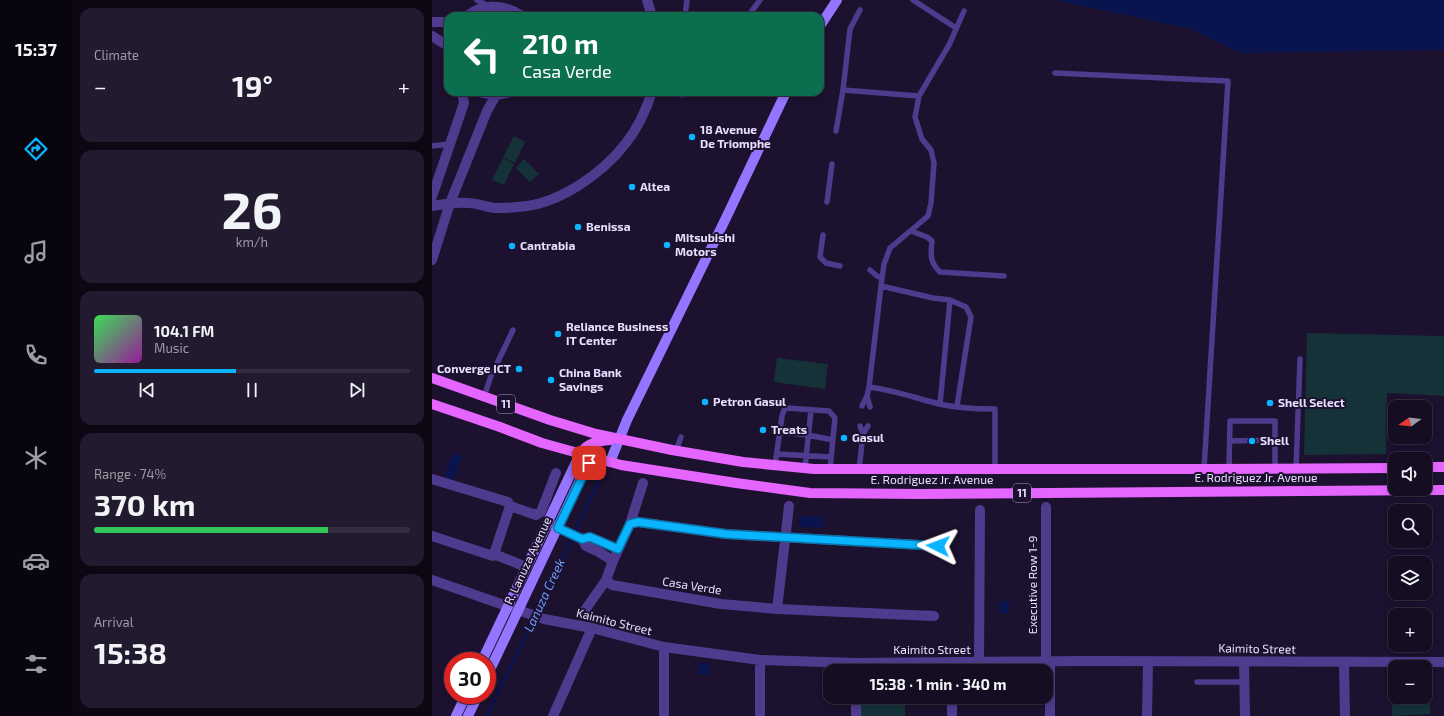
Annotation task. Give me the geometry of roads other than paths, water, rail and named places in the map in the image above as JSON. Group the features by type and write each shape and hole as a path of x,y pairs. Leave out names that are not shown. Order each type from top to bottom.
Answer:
{"main road":[{"path":"824,20 837,0"},
{"path":"610,462 618,439 722,227 784,96"},
{"name":"E. Rodriguez Jr. Avenue","path":"432,378 550,420 618,439 676,451 743,462 805,468 859,470 1388,468"},
{"name":"E. Rodriguez Jr. Avenue","path":"432,404 542,443 610,462 736,483 810,493 920,494 1444,490"},
{"path":"580,429 591,444 593,452 591,457"},
{"path":"580,454 585,447 591,444 618,439"},
{"name":"R. Lanuza Avenue","path":"486,652 580,454"},
{"name":"R. Lanuza Avenue","path":"496,657 518,611 562,530 591,457"},
{"path":"1432,467 1444,467"},
{"path":"456,716 462,704"},
{"path":"468,716 474,704"}],"street":[{"path":"647,0 651,12"},
{"path":"473,12 488,7 510,4 518,12"},
{"path":"432,22 444,22"},
{"path":"432,36 444,44"},
{"path":"432,197 464,103 463,96"},
{"path":"432,260 450,203 487,111 495,96"},
{"path":"432,206 450,203 470,203 495,208 518,208 540,203 565,193 586,182 607,165 626,144 642,118 650,96"},
{"path":"432,480 508,502 510,506 536,515 541,512 556,473"},
{"path":"585,610 606,580 613,560 630,524 643,483"},
{"path":"494,554 510,506"},
{"path":"777,609 789,506"},
{"name":"Executive Row 1-9","path":"1046,507 1050,716"},
{"path":"979,662 980,510"},
{"path":"630,524 638,522 726,534 938,546"},
{"path":"548,523 581,539 586,546 613,560"},
{"path":"432,536 490,556 494,554 526,567"},
{"path":"581,539 590,537 618,549"},
{"name":"Kaimito Street","path":"432,580 490,599 536,617 592,628 664,647 760,660 823,665"},
{"name":"Casa Verde","path":"606,580 612,584 637,590 721,604 777,609 934,616"},
{"path":"553,716 592,628"},
{"path":"664,647 664,716"},
{"path":"760,660 760,716"},
{"path":"1147,716 1148,661"},
{"name":"Kaimito Street","path":"968,664 979,662 1148,661 1444,662"},
{"path":"1244,662 1245,716"},
{"path":"1344,662 1345,716"},
{"path":"856,704 856,716"},
{"path":"952,704 952,716"}],"lane":[{"path":"477,0 488,7"},
{"path":"686,12 687,0"},
{"path":"751,12 760,0"},
{"path":"914,0 956,28"},
{"path":"836,131 843,90 850,29 860,10"},
{"path":"862,406 867,396 869,387 884,264 890,248 928,216 931,203 934,164 931,150 922,138 915,117 919,96 949,45 964,11"},
{"path":"1055,73 1228,81 1204,469"},
{"path":"843,90 919,96"},
{"path":"432,146 449,144"},
{"path":"827,202 832,164"},
{"path":"911,231 927,237 932,241 931,258 934,266 940,272 1004,276"},
{"path":"823,235 820,257 826,263 840,266"},
{"path":"870,270 882,278"},
{"path":"881,286 934,298 950,300 966,307 971,317 957,406"},
{"path":"940,404 950,300"},
{"path":"484,396 491,376 512,330"},
{"path":"1296,468 1300,359"},
{"path":"869,387 884,389 940,404 995,410 995,469"},
{"path":"867,396 870,407"},
{"path":"776,465 783,412 787,408 829,411 835,418 830,469"},
{"path":"805,468 811,410"},
{"path":"1229,469 1230,421 1275,421 1275,469"},
{"path":"860,426 863,434"},
{"path":"859,470 863,434 868,426"},
{"path":"780,432 808,435 833,440"},
{"path":"676,451 681,437"},
{"path":"1230,441 1274,440"},
{"path":"777,454 831,457"},
{"path":"1197,682 1244,682"}],"waterway":[{"name":"Lanuza Creek","path":"487,716 602,474"}],"place":[{"name":"18 Avenue De Triomphe","path":"692,137"},
{"name":"Altea","path":"632,187"},
{"name":"Benissa","path":"578,227"},
{"name":"Mitsubishi Motors","path":"667,245"},
{"name":"Cantrabia","path":"512,246"},
{"name":"Reliance Business IT Center","path":"558,334"},
{"name":"Converge ICT","path":"519,369"},
{"name":"China Bank Savings","path":"551,380"},
{"name":"Petron Gasul","path":"705,402"},
{"name":"Shell Select","path":"1270,403"},
{"name":"Treats","path":"763,430"},
{"name":"Gasul","path":"844,438"},
{"name":"Shell","path":"1252,441"}]}
